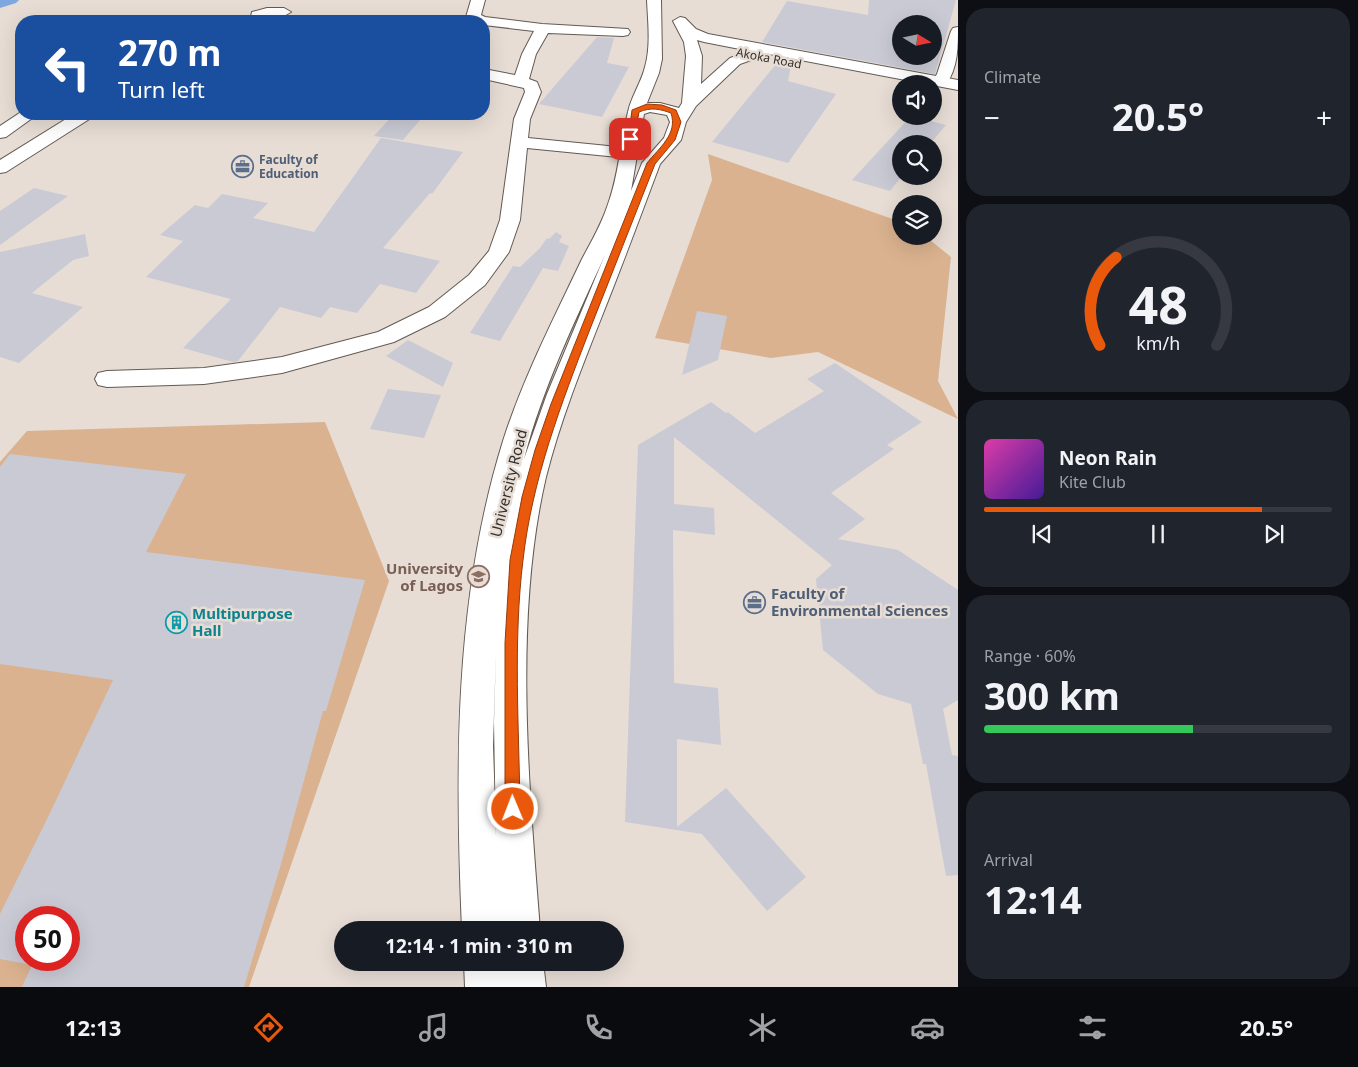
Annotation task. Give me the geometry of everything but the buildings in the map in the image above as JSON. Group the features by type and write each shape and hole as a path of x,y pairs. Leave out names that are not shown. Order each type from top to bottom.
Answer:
{"main road":[{"path":"474,15 478,0"},
{"path":"257,15 268,12 284,12"},
{"path":"490,22 542,28 623,32"},
{"path":"521,80 529,54 540,38 542,28"},
{"path":"669,30 721,41"},
{"path":"669,30 892,77"},
{"name":"Akoka Road","path":"669,30 752,55 892,81"},
{"name":"University Road","path":"481,921 477,851 480,652 488,568 498,511 516,441 534,392 617,207 626,174 636,110 669,30 694,56 693,85 672,140 651,163 556,404 540,450 528,497 516,560 512,643 513,826 519,921"},
{"path":"942,78 954,60 958,31"},
{"path":"636,110 647,106 662,107 674,112 684,112 735,61 752,55"},
{"path":"107,379 204,376 282,365 386,337 437,312 476,280 499,252 510,220 522,118 533,92 531,85 521,80 490,75"},
{"path":"942,86 958,85"},
{"path":"942,88 958,94"},
{"path":"0,133 21,120"},
{"path":"0,168 76,120"},
{"path":"520,142 628,154"},
{"path":"485,971 486,987"},
{"path":"524,971 525,987"}],"shaded area":[{"path":"708,154 892,219 892,245 936,245 951,257 938,381 958,419 818,352 771,358 655,338 712,180"},
{"path":"325,422 389,581 249,987 0,987 0,462 27,431"}],"waterway":[{"path":"0,3 11,0"}],"place":[{"name":"Faculty of Education","path":"243,166"},
{"name":"University of Lagos","path":"479,577"},
{"name":"Faculty of Environmental Sciences","path":"755,602"},
{"name":"Multipurpose Hall","path":"176,622"}],"route":[{"path":"513,809 512,643 516,560 528,497 540,450 556,404 651,163 672,140 678,122 674,112 662,107 647,106 636,110 630,139"}]}
